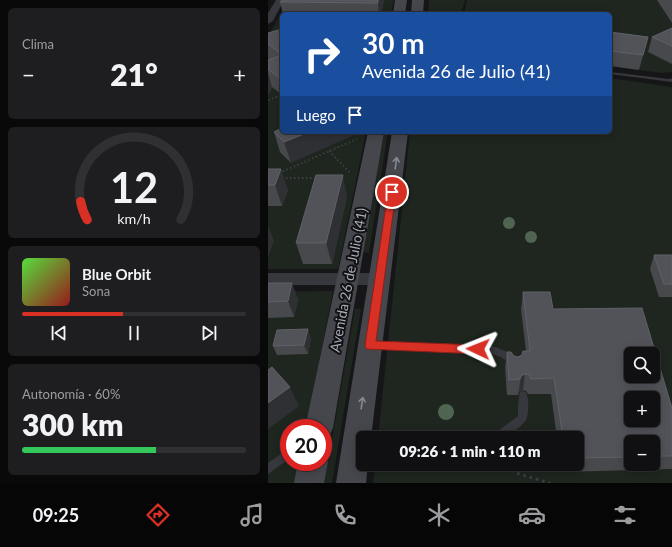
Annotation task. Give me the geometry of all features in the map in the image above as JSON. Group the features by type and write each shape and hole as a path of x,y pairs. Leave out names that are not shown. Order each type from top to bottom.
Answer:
{"main road":[{"path":"399,12 401,0"},
{"path":"416,12 418,0"},
{"name":"Avenida 26 de Julio (41)","path":"364,431 370,345 400,134"},
{"name":"Avenida 26 de Julio (41)","path":"321,419 367,178 368,135"},
{"name":"Avenida 26 de Julio (41)","path":"351,483 356,464"},
{"path":"309,483 311,471"}],"street":[{"path":"268,21 280,0"},
{"path":"268,279 379,279"}],"lane":[{"path":"612,73 670,81 672,80"},
{"path":"370,345 492,350 504,354 514,362 516,367"},
{"path":"508,431 522,418 523,395"},
{"path":"268,469 280,460"}],"path":[{"path":"268,100 280,96"},
{"path":"323,178 275,176 368,135"},
{"path":"329,151 355,178 367,178"},
{"path":"513,471 550,483"}],"shaded area":[{"path":"288,0 394,0 391,12 282,12"},
{"path":"429,0 465,0 462,12 428,12"},
{"path":"467,0 672,0 672,72 662,73 612,66 612,12 464,12"},
{"path":"280,15 280,134 366,134 338,269 268,269 268,37"},
{"path":"612,78 672,87 672,483 373,483 374,471 584,471 584,431 379,431 410,134 612,134"},
{"path":"383,134 388,134 369,253 362,252"},
{"path":"333,291 308,419 280,419 280,471 297,471 295,483 268,483 268,292"},
{"path":"355,309 361,309 332,483 324,483 326,471 332,471 332,438"}],"building":[{"path":"282,0 378,0 378,3 280,2"},
{"path":"672,28 672,46 652,37"},
{"path":"280,30 280,53 268,44 268,33"},
{"path":"612,32 648,37 643,55 612,51"},
{"path":"280,56 280,78 268,69 268,60"},
{"path":"280,129 280,134 304,134 284,142 274,132"},
{"path":"268,169 281,169 275,185 268,185"},
{"path":"316,175 343,175 326,243 296,243"},
{"path":"654,255 672,255 672,284 664,284"},
{"path":"268,283 292,283 288,301 268,302"},
{"path":"523,292 550,292 553,309 642,308 654,347 624,347 624,383 660,383 660,368 672,408 672,456 660,456 660,435 624,435 624,457 584,458 584,431 562,431 554,378 531,379 529,375 525,374 521,376 520,379 509,380 507,352 511,352 514,356 518,357 522,355 523,351 530,351"},
{"path":"308,329 304,345 273,346 277,330"},
{"path":"272,367 290,387 268,403 268,370"}],"route":[{"path":"392,192 370,345 478,349"}]}
